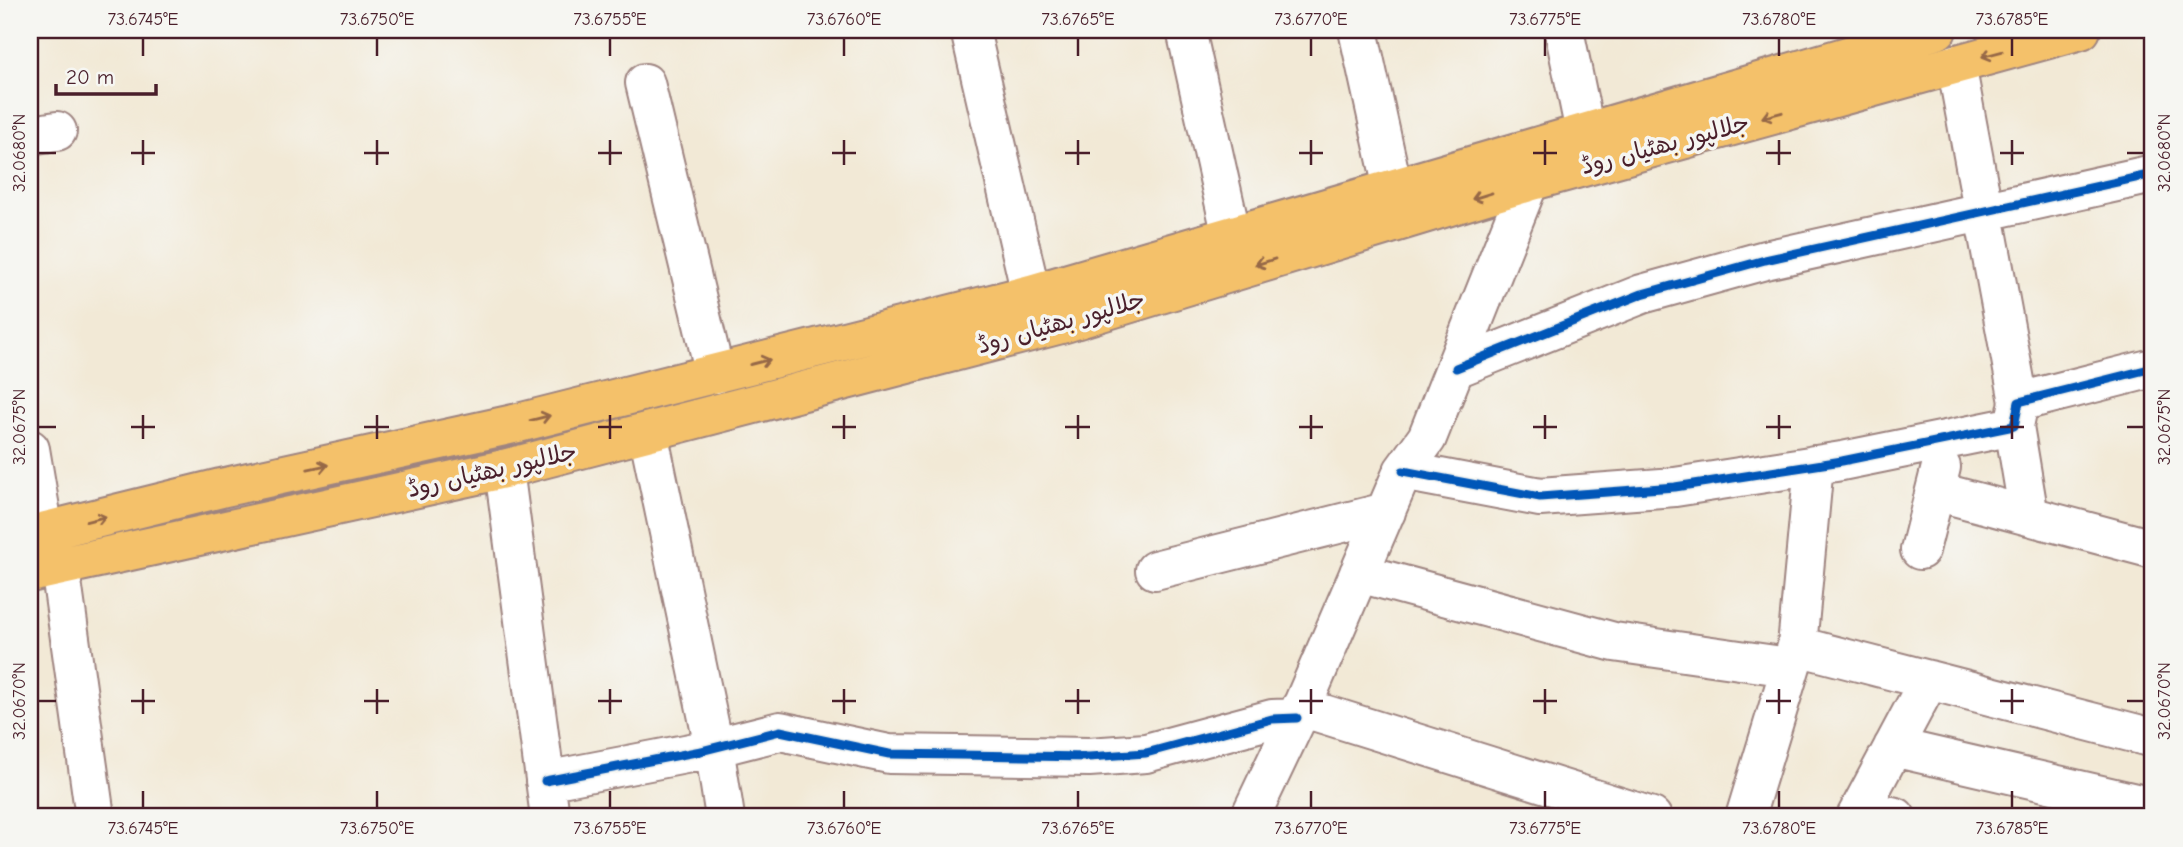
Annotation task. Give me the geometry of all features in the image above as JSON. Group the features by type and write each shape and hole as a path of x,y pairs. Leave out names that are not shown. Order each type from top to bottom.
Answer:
{"main road":[{"name":"جلالپور بھٹیاں روڈ","path":"45,570 504,469 1065,323 1530,182 2081,30"},
{"name":"جلالپور بھٹیاں روڈ","path":"37,533 221,488 518,423 1031,294 1232,237 1919,32"}],"street":[{"path":"970,30 1031,294"},
{"path":"1186,30 1232,237"},
{"path":"1358,30 1392,189"},
{"path":"1564,30 1585,132"},
{"path":"1956,64 1984,214 2016,414 2029,516"},
{"path":"645,83 715,374"},
{"path":"1456,368 1642,294 1765,260 1984,214 2153,174"},
{"path":"1251,817 1299,713 1403,471 1427,439 1530,182"},
{"path":"1403,471 1540,497 1675,487 1948,441 2016,414 2153,368"},
{"path":"648,432 714,747 725,817"},
{"path":"1920,550 1948,441"},
{"path":"30,449 37,533"},
{"path":"1745,817 1793,656 1814,465"},
{"path":"504,469 547,799 714,747 780,731 889,754 1089,757 1146,753 1299,713 1634,815"},
{"path":"1935,491 2153,549"},
{"path":"1155,570 1385,512"},
{"path":"45,570 95,817"},
{"path":"1359,573 1614,642 1793,656 1928,680 2153,738"},
{"path":"1871,815 1893,747 1928,680"},
{"path":"1893,747 2153,807"}],"cycle path":[{"path":"1456,368 1642,294 1765,260 2153,174"},
{"path":"1403,471 1540,497 1675,487 1842,461 2014,426 2019,402 2153,368"},
{"path":"545,781 701,751 780,731 889,754 1089,757 1146,753 1272,719 1297,718"}]}
